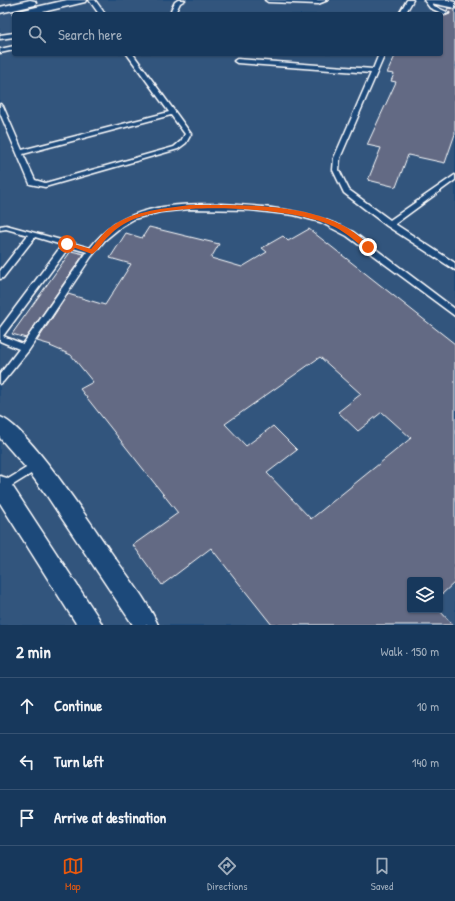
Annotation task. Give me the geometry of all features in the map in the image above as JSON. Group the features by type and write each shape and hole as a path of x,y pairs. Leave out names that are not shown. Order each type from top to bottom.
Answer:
{"street":[{"path":"0,10 46,0"},
{"path":"28,12 81,0"},
{"path":"429,0 455,5"},
{"path":"0,18 12,15"},
{"path":"0,425 36,466 73,516 133,603 146,625"},
{"path":"1,488 26,522 90,625"}],"lane":[{"path":"92,0 101,12"},
{"path":"174,10 178,2 182,0"},
{"path":"268,0 318,2 326,0"},
{"path":"403,12 410,0"},
{"path":"429,0 432,7 446,13"},
{"path":"0,37 12,35"},
{"path":"0,51 12,48"},
{"path":"0,106 32,182 45,185 176,148 184,142 188,134 131,56"},
{"path":"381,56 337,158 336,170 346,191 390,224 455,267"},
{"path":"237,61 374,70"},
{"path":"20,153 172,113"},
{"path":"390,224 455,177"},
{"path":"0,380 26,348 92,251 107,234 119,224 134,217 159,211 190,207 268,209 293,212 333,224 350,234 455,313"},
{"path":"0,228 6,227 92,251"},
{"path":"0,276 33,234"},
{"path":"0,334 67,244"},
{"path":"0,338 26,348"},
{"path":"1,488 36,466"}],"shaded area":[{"path":"0,0 455,0 455,625 0,625"}],"building":[{"path":"448,8 455,9 455,134 445,163 408,155 396,187 368,180 381,148 367,145 396,82 391,81 394,74 387,73 395,56 443,56 443,16 450,14 447,10"},
{"path":"149,227 219,244 211,258 242,267 267,252 262,248 283,236 288,241 309,229 455,344 455,582 443,593 443,577 407,577 407,613 442,613 453,625 272,625 211,548 162,585 133,545 178,513 80,389 93,382 71,355 50,346 51,345 37,341 68,294 105,305 131,264 110,258 126,233 142,238","holes":["320,357 361,394 338,412 358,431 382,412 411,438 311,519 267,473 297,450 273,426 246,446 225,424"]},
{"path":"71,251 84,254 26,338 12,334"}],"route":[{"path":"67,244 92,251 107,234 119,224 134,217 159,211 190,207 226,207 268,209 293,212 315,217 333,224 368,247"}]}
